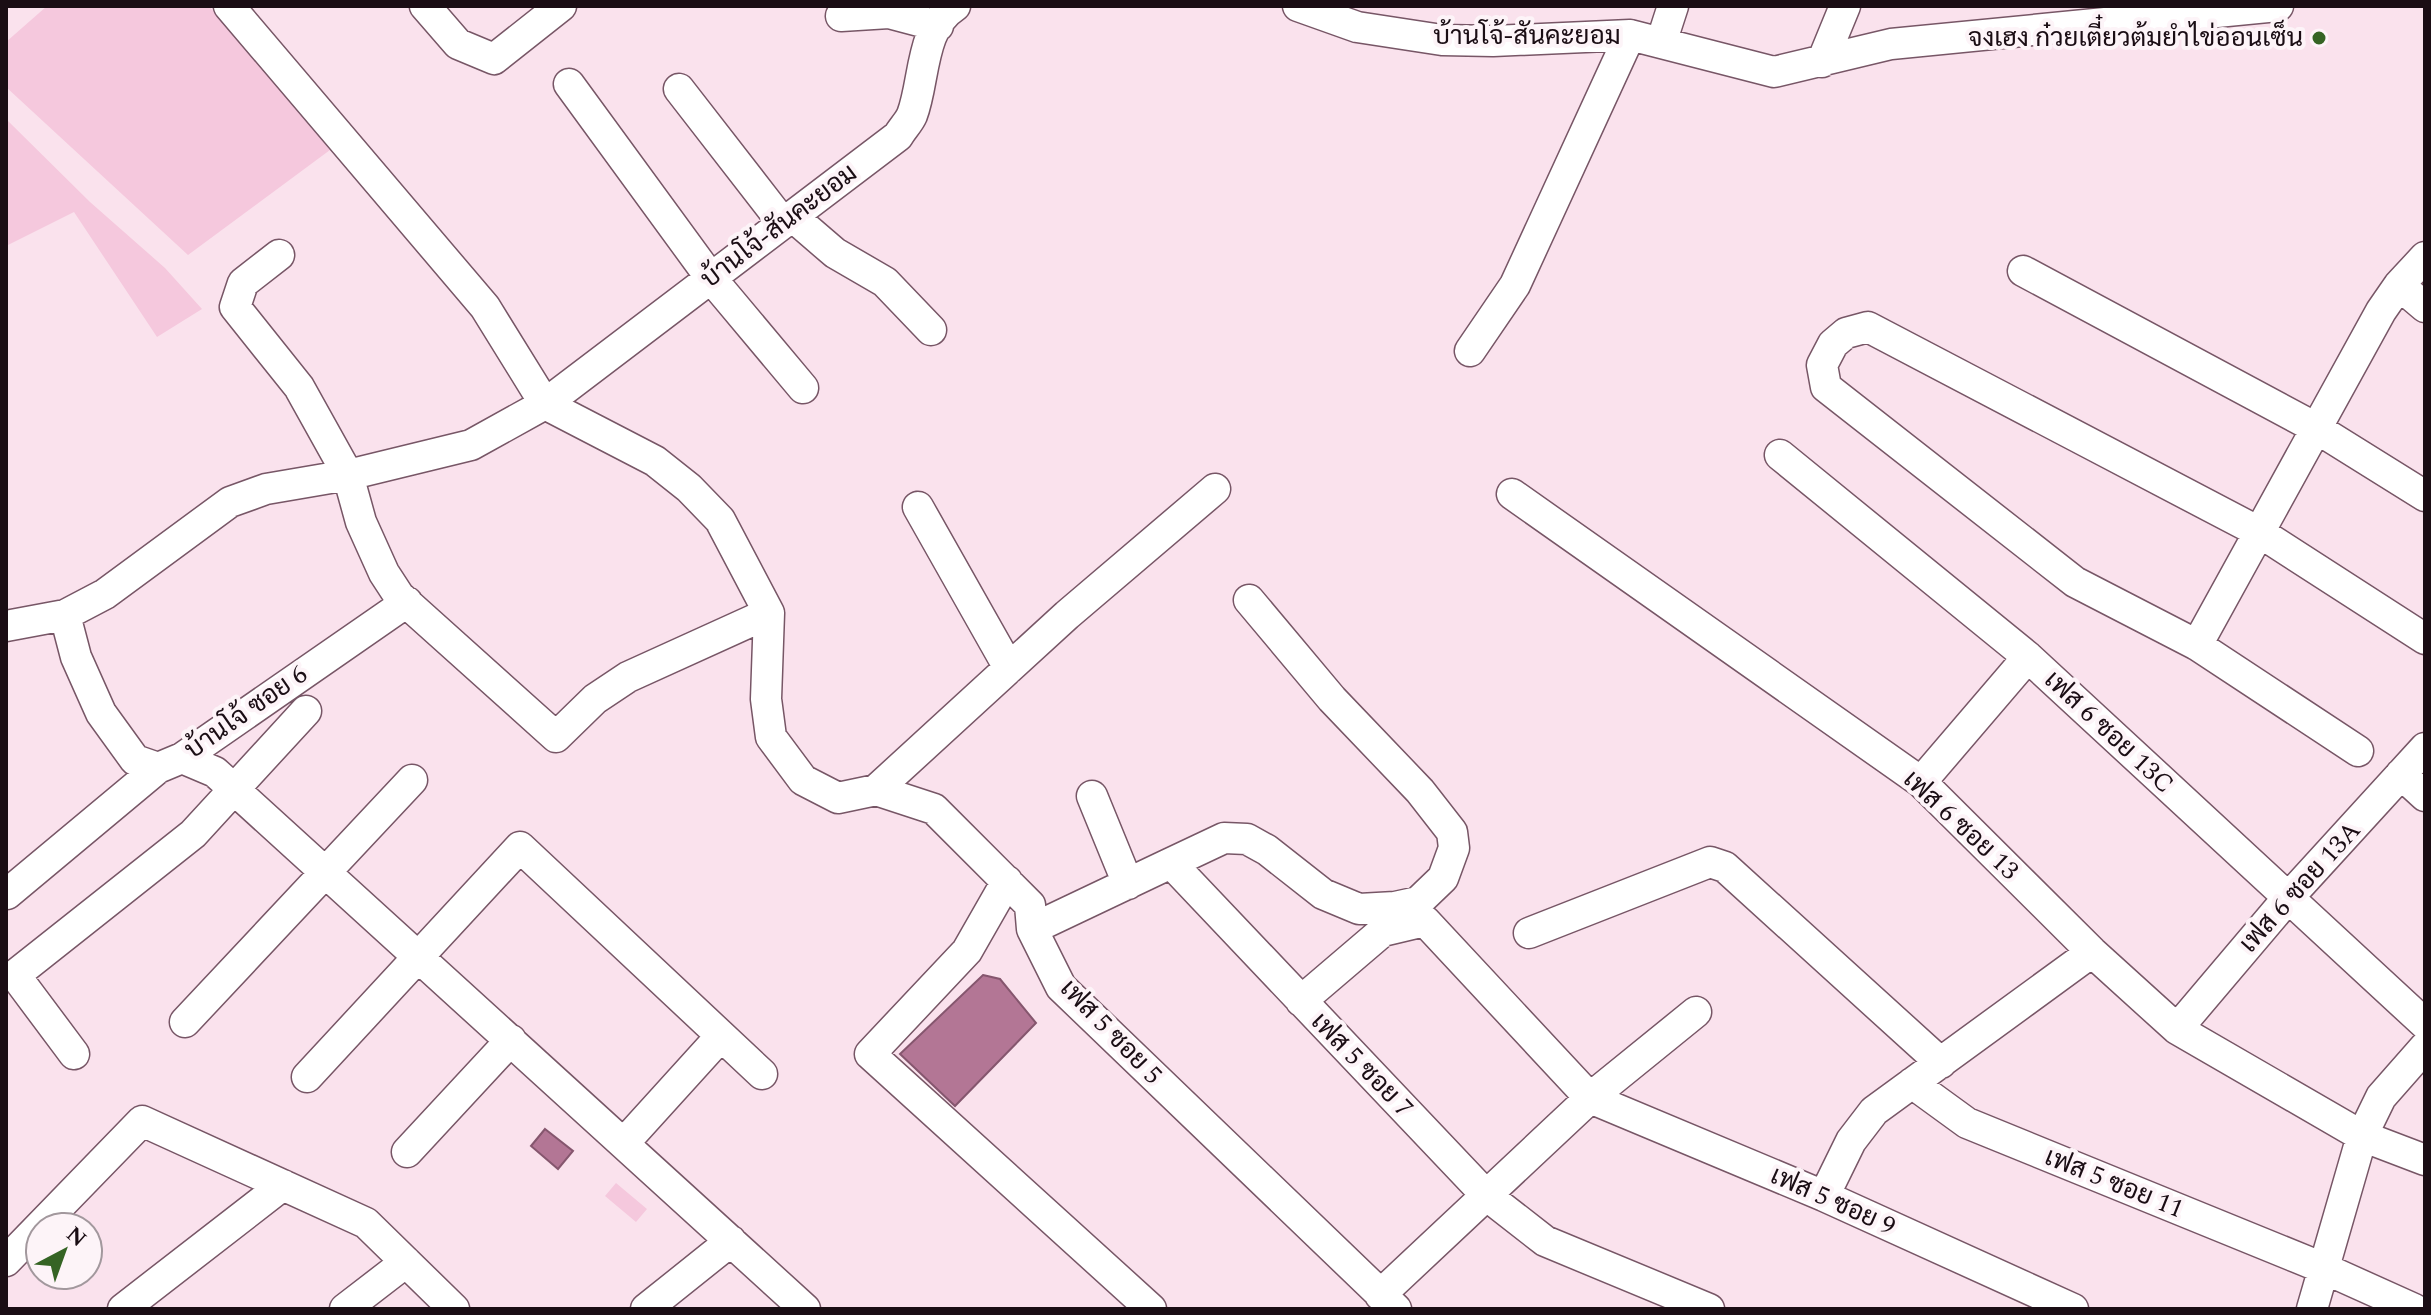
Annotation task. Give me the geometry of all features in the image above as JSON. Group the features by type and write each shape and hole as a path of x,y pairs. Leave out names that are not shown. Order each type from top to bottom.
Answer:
{"street":[{"path":"229,6 485,307 545,404"},
{"path":"425,6 458,44 494,59 561,6"},
{"name":"บ้านโจ้-สันคะยอม","path":"1298,6 1359,16 1442,40 1630,35 1774,72 1891,44 2278,6"},
{"path":"1661,43 1673,6"},
{"path":"1822,62 1845,6"},
{"path":"841,16 889,13 946,16"},
{"name":"บ้านโจ้-สันคะยอม","path":"6,626 65,615 105,594 230,502 266,489 348,475 471,445 545,404 898,136 911,117 930,39 946,16"},
{"path":"1470,351 1515,285 1630,35"},
{"path":"569,84 710,277 803,388"},
{"path":"679,89 787,220 885,282 931,330"},
{"path":"279,255 243,283 235,307 299,387 348,475 361,522 384,573 399,596 556,737 595,699 628,677 769,613"},
{"path":"2197,645 2381,311 2399,285 2425,257"},
{"path":"2023,271 2316,428 2425,496"},
{"path":"2399,285 2425,307"},
{"path":"2358,751 2197,645 2075,582 1826,387 1822,365 1833,344 1846,333 1868,327 2259,532 2425,639"},
{"name":"เฟส 5 ซอย 5","path":"545,404 655,461 689,488 720,520 769,613 766,699 771,737 803,780 838,798 876,790 934,809 1030,905 1032,929 1061,987 1388,1302"},
{"name":"เฟส 6 ซอย 13C","path":"1780,455 2028,657 2425,1024"},
{"path":"876,790 1067,615 1215,489"},
{"name":"เฟส 6 ซอย 13","path":"1512,494 1921,782 2092,952 2177,1029 2362,1136 2425,1160"},
{"path":"918,507 1009,668"},
{"path":"1032,929 1224,838 1247,839 1267,850 1323,894 1359,909 1418,902 1443,878 1454,848 1452,832 1420,791 1332,699 1249,600"},
{"name":"บ้านโจ้ ซอย 6","path":"65,615 76,657 101,713 135,760 170,763 407,602"},
{"path":"1921,782 2028,657"},
{"path":"74,1054 15,975 193,834 306,711"},
{"name":"เฟส 6 ซอย 13A","path":"2177,1029 2288,898 2425,748"},
{"path":"7,894 170,763 215,772 805,1309"},
{"path":"2401,774 2425,796"},
{"path":"185,1022 412,780"},
{"path":"1092,796 1128,884"},
{"path":"307,1077 520,847 762,1074"},
{"path":"1529,933 1710,862 1725,867 1941,1063"},
{"name":"เฟส 5 ซอย 7","path":"1171,863 1486,1195 1545,1241 1677,1303 1709,1309"},
{"path":"1007,881 967,951 870,1054 1151,1309"},
{"path":"1301,1001 1383,931 1425,921 1590,1098"},
{"path":"1824,1196 1851,1141 1874,1111 2092,952"},
{"path":"1388,1302 1486,1195 1590,1098 1696,1012"},
{"path":"624,1143 721,1036"},
{"path":"407,1152 511,1040"},
{"path":"2312,1309 2362,1136 2381,1097 2425,1047"},
{"name":"เฟส 5 ซอย 11","path":"1912,1083 1967,1123 2323,1268 2414,1309"},
{"name":"เฟส 5 ซอย 9","path":"1590,1098 1824,1196 2073,1309"},
{"path":"6,1261 142,1121 366,1223 454,1309"},
{"path":"123,1309 283,1185"},
{"path":"646,1309 731,1241"},
{"path":"345,1309 406,1262"}],"shaded area":[{"path":"47,6 209,6 330,150 188,255 6,87 6,42"},
{"path":"6,119 90,202 165,268 202,309 157,337 74,212 6,246"},
{"path":"983,975 1000,979 1036,1023 955,1106 900,1054"},
{"path":"545,1129 573,1151 558,1169 531,1146"},
{"path":"616,1183 647,1209 636,1222 605,1196"}],"place":[{"name":"จงเฮง ก๋วยเตี๋ยวต้มยำไข่ออนเซ็น","path":"2319,38"}]}
